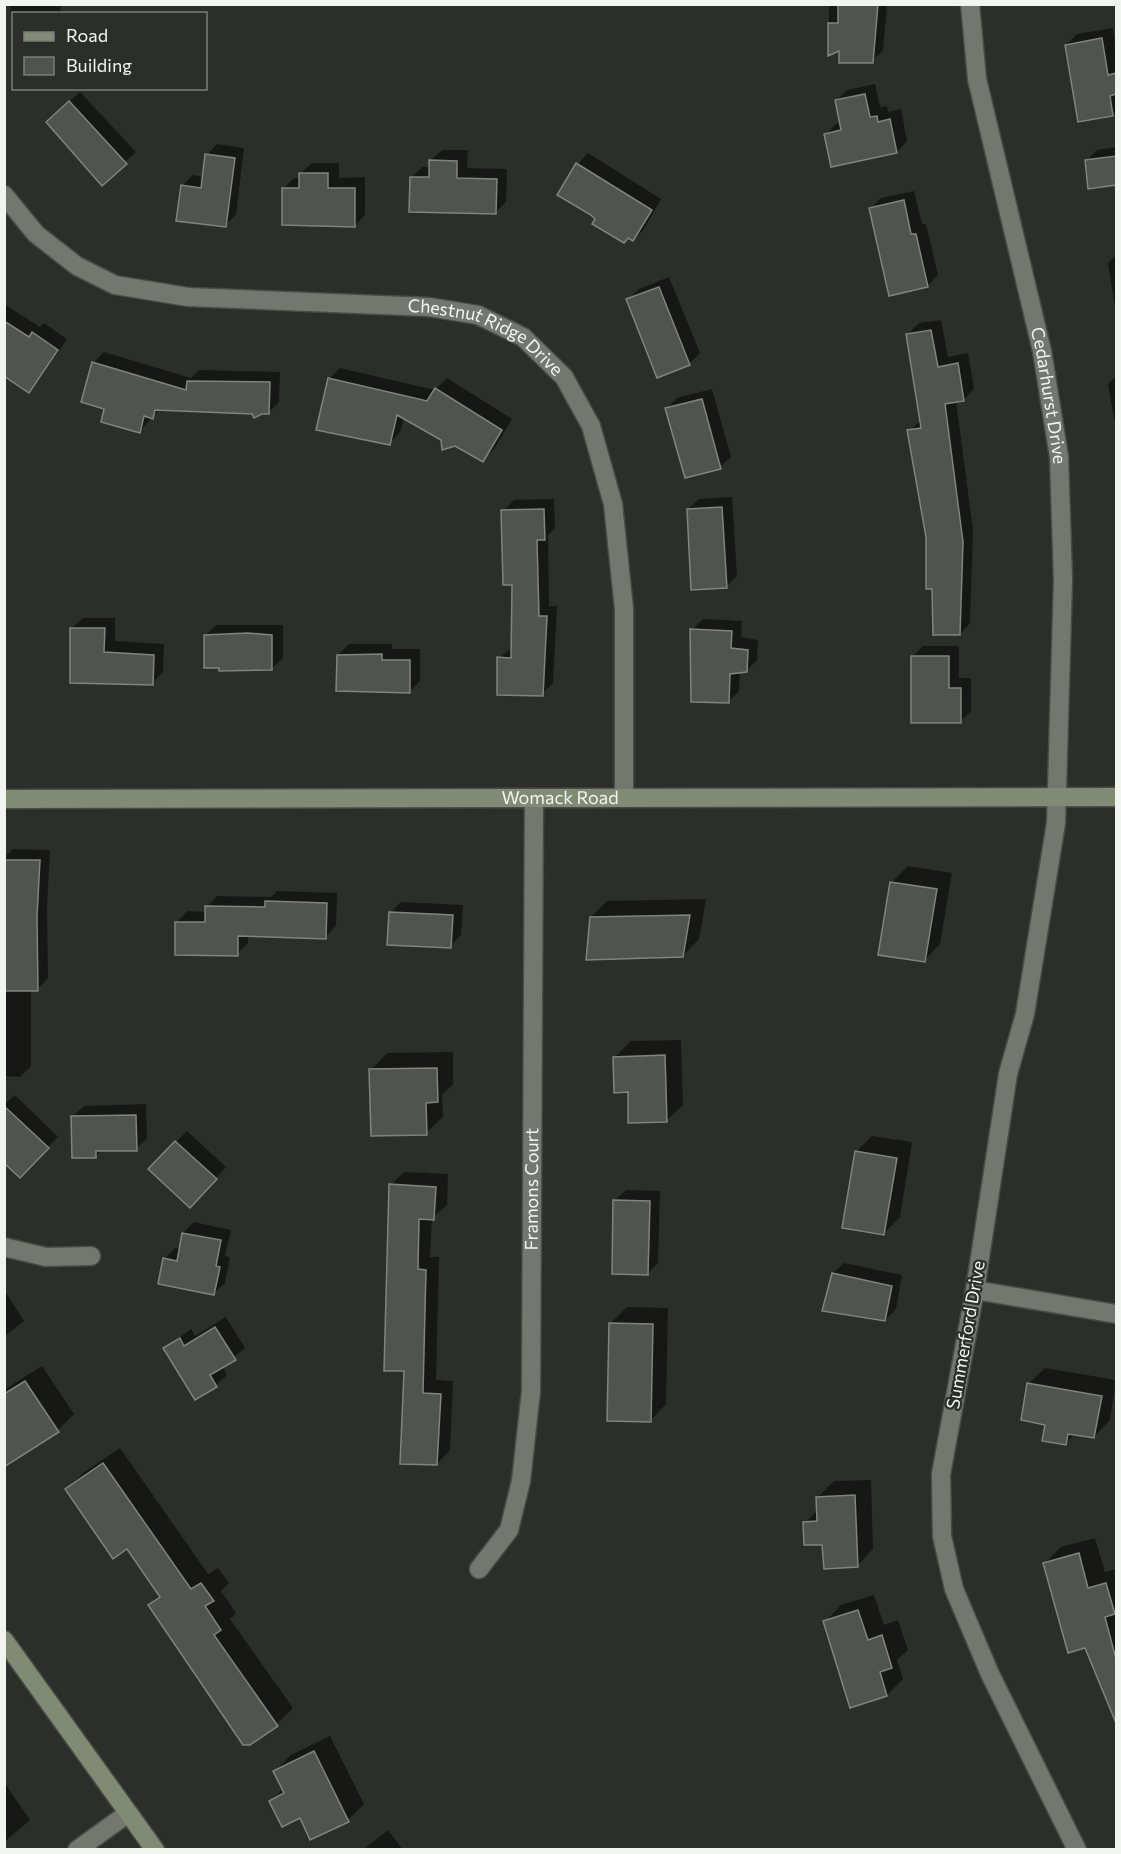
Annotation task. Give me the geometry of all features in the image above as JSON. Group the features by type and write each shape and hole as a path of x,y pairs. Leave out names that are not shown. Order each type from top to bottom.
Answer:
{"street":[{"name":"Cedarhurst Drive","path":"970,4 977,79 1042,351 1059,457 1063,580 1058,796"},
{"name":"Chestnut Ridge Drive","path":"4,195 36,234 77,266 115,285 188,297 429,307 478,315 523,338 564,377 591,426 613,504 624,609 624,798"},
{"name":"Summerford Drive","path":"1058,796 1038,945 1025,1014 1008,1074 975,1290 941,1474 942,1536 954,1589 990,1674 1077,1850"},
{"name":"Womack Road","path":"4,799 1116,797"},
{"name":"Framons Court","path":"479,1569 509,1530 521,1481 531,1391 534,798"},
{"path":"4,1247 46,1257 91,1256"},
{"path":"975,1290 1116,1314"},
{"path":"4,1640 154,1850"},
{"path":"77,1850 127,1814"}],"building":[{"path":"838,4 878,4 873,63 839,63 839,51 828,56 828,23 838,23"},
{"path":"1102,38 1108,75 1116,73 1116,94 1110,96 1113,116 1078,122 1065,45"},
{"path":"865,94 870,117 877,116 878,122 890,119 897,153 831,167 824,134 841,130 835,100"},
{"path":"69,101 127,164 102,186 46,122"},
{"path":"205,154 235,158 226,227 176,221 181,185 201,188"},
{"path":"1116,156 1116,185 1088,189 1085,160"},
{"path":"429,160 457,161 457,178 497,179 496,214 409,212 410,177 429,177"},
{"path":"576,163 652,210 633,241 628,238 624,243 592,224 595,219 591,215 557,195"},
{"path":"299,173 328,173 328,188 355,188 355,227 282,225 282,188 299,188"},
{"path":"904,200 911,234 916,234 928,287 889,296 869,208"},
{"path":"659,287 690,365 657,378 626,299"},
{"path":"4,321 29,337 32,332 58,350 29,393 4,376"},
{"path":"931,330 938,367 958,363 964,401 945,404 963,542 960,635 933,635 932,589 926,589 926,537 907,430 921,428 906,334"},
{"path":"92,362 186,390 187,381 270,382 269,414 262,414 254,418 252,414 155,410 153,419 144,416 140,433 101,422 104,409 81,402"},
{"path":"328,378 427,401 435,388 502,430 483,462 455,446 442,450 441,440 397,415 390,445 316,430"},
{"path":"702,399 721,469 685,478 665,408"},
{"path":"722,507 727,588 691,590 687,509"},
{"path":"544,509 545,540 537,540 539,616 547,616 543,696 497,695 497,657 511,658 512,585 503,585 501,510"},
{"path":"70,628 105,628 104,652 154,655 153,685 70,683"},
{"path":"690,629 732,631 731,648 748,650 747,672 730,674 729,703 691,702"},
{"path":"248,633 272,635 272,670 219,671 219,668 204,668 204,635"},
{"path":"382,654 382,660 410,660 410,693 336,691 337,655"},
{"path":"911,656 949,656 949,688 961,688 961,723 911,723"},
{"path":"4,860 40,860 37,917 38,991 4,991"},
{"path":"890,882 937,889 925,962 878,955"},
{"path":"265,901 327,903 326,939 238,936 238,956 175,955 175,922 205,922 205,906 265,907"},
{"path":"389,912 453,915 451,948 387,945"},
{"path":"690,915 683,957 586,960 590,917"},
{"path":"665,1055 667,1122 628,1123 628,1092 614,1093 613,1057"},
{"path":"437,1068 438,1102 426,1103 427,1135 371,1136 369,1069"},
{"path":"4,1106 49,1148 20,1178 4,1163"},
{"path":"136,1115 137,1151 96,1151 96,1158 72,1158 71,1116"},
{"path":"175,1141 217,1179 190,1208 148,1169"},
{"path":"855,1151 897,1158 884,1235 842,1228"},
{"path":"389,1184 436,1187 434,1220 419,1219 418,1269 426,1270 423,1393 441,1394 437,1465 400,1464 404,1371 384,1371"},
{"path":"613,1200 650,1201 648,1275 612,1274"},
{"path":"182,1233 221,1240 216,1266 220,1267 214,1295 158,1284 163,1258 177,1261"},
{"path":"832,1273 892,1286 885,1321 822,1311"},
{"path":"609,1323 653,1324 651,1422 607,1421"},
{"path":"215,1327 236,1360 210,1375 217,1387 195,1400 163,1348 180,1338 184,1346"},
{"path":"25,1381 59,1432 4,1467 4,1394"},
{"path":"1027,1383 1102,1396 1094,1438 1068,1434 1066,1445 1042,1441 1045,1425 1021,1420"},
{"path":"103,1463 191,1589 201,1583 214,1601 205,1606 221,1630 214,1635 278,1726 250,1745 243,1745 148,1605 160,1597 127,1549 113,1559 65,1489"},
{"path":"855,1495 858,1567 824,1569 822,1545 804,1545 803,1522 817,1521 816,1497"},
{"path":"1079,1553 1088,1588 1106,1583 1115,1614 1105,1617 1116,1659 1116,1723 1085,1648 1068,1653 1043,1563"},
{"path":"858,1610 868,1640 882,1635 892,1668 880,1672 887,1696 850,1708 823,1621"},
{"path":"314,1751 349,1822 310,1840 300,1818 282,1827 269,1801 284,1793 273,1771"}]}
